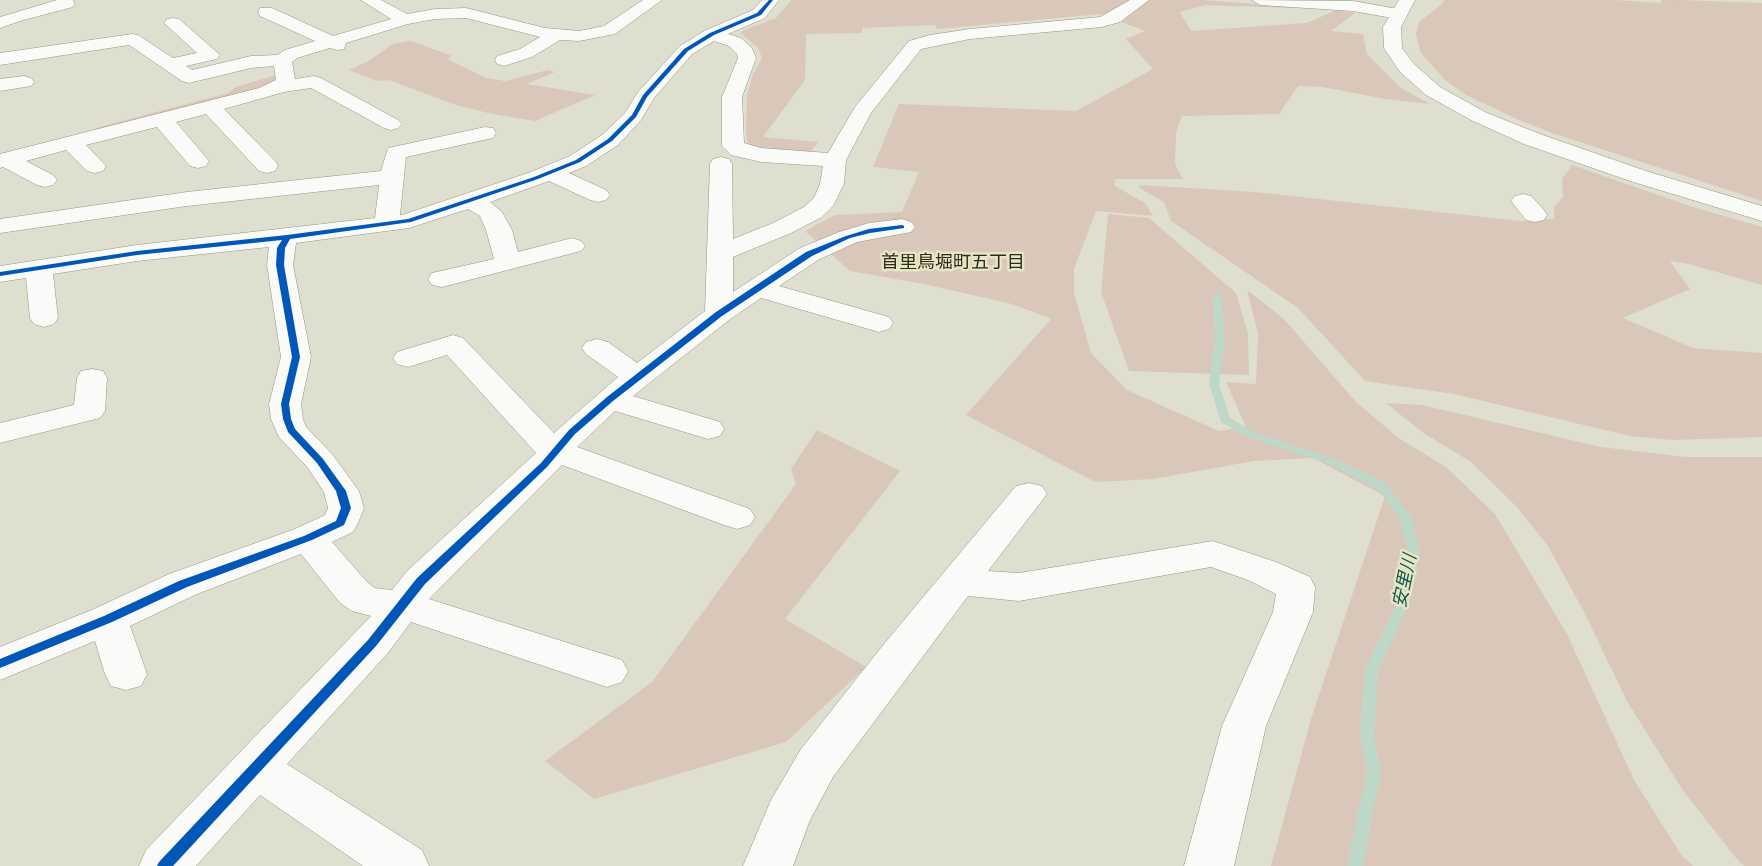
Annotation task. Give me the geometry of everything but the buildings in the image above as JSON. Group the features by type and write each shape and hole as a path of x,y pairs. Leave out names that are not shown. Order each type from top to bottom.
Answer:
{"street":[{"path":"369,0 405,20"},
{"path":"0,59 132,39 189,77 251,62 282,60 301,49 329,41 405,20 451,13 485,16 557,34 588,35 609,30 654,0"},
{"path":"0,274 147,252 387,224 426,216 472,201 578,161 610,140 634,116 645,96 673,62 696,42 759,14 771,0"},
{"path":"720,253 755,240 813,212 825,201 832,184 835,160 862,111 915,45 930,40 970,34 1102,22 1114,18 1141,0"},
{"path":"1260,0 1402,7 1392,27 1393,48 1419,80 1456,104 1498,125 1564,151 1762,214"},
{"path":"485,16 506,3"},
{"path":"0,24 14,17 71,4"},
{"path":"266,12 349,50"},
{"path":"170,64 211,55 173,23"},
{"path":"482,34 513,24"},
{"path":"504,60 526,53 557,34"},
{"path":"712,34 735,42 746,52 747,58 732,97 733,146 739,150 760,155 835,160"},
{"path":"280,87 286,81 282,60"},
{"path":"3,160 280,87 336,76"},
{"path":"314,81 391,124"},
{"path":"0,85 24,82"},
{"path":"211,107 267,166"},
{"path":"162,119 198,161"},
{"path":"387,224 391,177 396,153 485,133"},
{"path":"70,142 95,166"},
{"path":"3,160 45,180"},
{"path":"719,314 721,164"},
{"path":"550,173 598,195"},
{"path":"0,226 187,199 391,177"},
{"path":"472,201 490,212 499,230 508,263"},
{"path":"164,866 372,643 421,581 573,432 610,399 719,314 760,289 809,254 869,231 902,227"},
{"path":"0,664 108,619 183,584 308,538 340,523 346,508 341,491 331,475 291,430 287,418 285,404 296,357 280,265 281,248 287,237"},
{"path":"442,279 572,246"},
{"path":"39,268 44,318"},
{"path":"760,289 879,323"},
{"path":"408,358 453,344 546,444 556,451 737,517"},
{"path":"597,348 624,368 639,375"},
{"path":"0,433 89,411 92,378"},
{"path":"610,399 708,429"},
{"path":"768,866 788,815 817,763 1029,494"},
{"path":"308,538 354,593 366,601 403,605 607,671"},
{"path":"959,582 1019,587 1213,554 1262,571 1296,587 1293,612 1244,726 1209,866"},
{"path":"108,619 126,674"},
{"path":"256,768 404,866"}],"shaded area":[{"path":"791,0 1202,0 1291,8 1206,5 1180,12 1191,31 1307,23 1336,10 1355,13 1331,31 1363,34 1367,54 1401,88 1430,104 1385,99 1323,87 1298,86 1279,114 1182,116 1176,133 1175,164 1183,179 1115,179 1115,186 1145,203 1153,216 1096,211 1074,269 1074,293 1091,353 1127,390 1219,431 1246,427 1226,382 1256,384 1258,334 1247,290 1283,318 1357,403 1400,439 1446,467 1495,514 1567,634 1634,780 1682,856 1693,866 1271,866 1311,719 1385,496 1313,458 1254,461 1153,479 1095,482 966,415 1051,319 1012,304 924,284 850,271 805,231 835,215 902,212 919,172 873,167 899,104 1076,111 1153,69 1126,39 1145,31 1101,14 937,29 935,25 862,28 862,33 806,34 805,80 763,137 818,142 809,154 748,146 747,96 753,74 762,58 758,48 740,32 776,18"},
{"path":"1444,0 1615,0 1660,3 1662,0 1678,0 1762,3 1762,201 1549,132 1466,95 1445,80 1420,52 1416,33 1420,21"},
{"path":"411,41 452,56 447,59 486,78 505,81 548,70 555,72 527,84 595,95 535,121 456,105 389,80 378,81 349,70 367,62 393,44"},
{"path":"276,75 275,85 98,132 96,128 228,93 236,87"},
{"path":"1572,165 1690,206 1762,227 1762,285 1689,264 1670,261 1690,289 1623,318 1693,348 1762,353 1762,437 1672,440 1630,436 1454,394 1365,381 1298,308 1171,221 1164,202 1139,188 1140,185 1255,192 1521,221 1554,219 1554,207 1563,197 1562,179"},
{"path":"1108,214 1149,218 1236,293 1248,333 1249,375 1129,371 1101,292"},
{"path":"1386,403 1422,405 1601,447 1686,457 1762,457 1762,866 1744,866 1684,792 1628,703 1584,612 1548,546 1518,508 1471,462 1422,432"},
{"path":"817,430 900,471 785,619 866,667 786,742 594,799 545,761 652,682 796,484 791,469"}],"waterway":[{"name":"安里川","path":"1217,295 1220,339 1214,384 1225,420 1252,435 1331,461 1380,485 1405,515 1414,553 1402,605 1371,671 1367,737 1374,770 1355,866"}],"cycle path":[{"path":"0,274 137,253 409,221 536,178 578,161 610,140 634,116 645,96 686,50 712,34 759,14 771,0"},
{"path":"164,866 372,643 421,581 544,465 572,432 610,399 719,314 809,254 848,237 869,231 902,227"},
{"path":"0,664 108,619 183,584 308,538 340,523 346,508 341,491 320,461 291,430 287,419 285,404 296,357 280,265 281,248 287,237"}],"district":[{"name":"首里鳥堀町五丁目","path":"953,263"}]}
